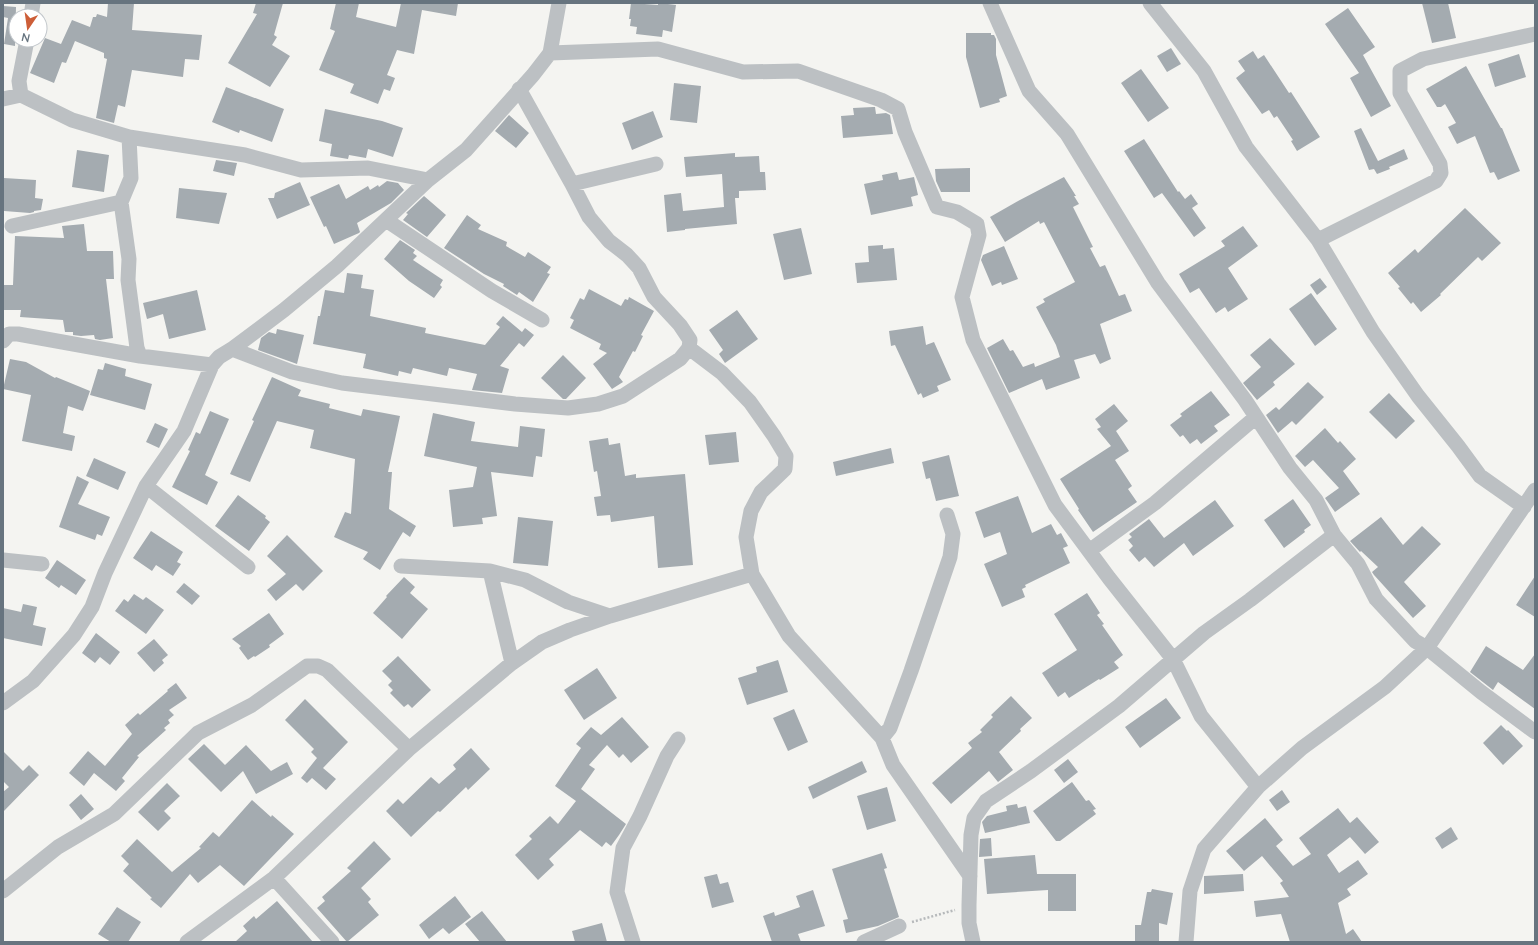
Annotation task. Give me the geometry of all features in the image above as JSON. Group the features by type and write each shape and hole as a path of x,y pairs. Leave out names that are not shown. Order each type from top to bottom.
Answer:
{"street":[{"path":"3,703 33,681 74,635 92,607 105,573 146,486 184,431 212,365 219,357 284,310 331,271 428,180 466,150 533,75 550,53 560,3"},
{"path":"990,3 1029,91 1067,134 1158,283 1194,330 1256,417 1290,468 1316,500 1334,535 1358,564 1376,599 1415,641 1427,648 1481,692 1535,732"},
{"path":"1150,3 1204,71 1246,147 1318,240 1373,332 1418,396 1458,446 1469,464 1480,476 1524,507"},
{"path":"1318,240 1436,181 1441,174 1440,164 1400,93 1400,71 1423,59 1535,34"},
{"path":"21,95 19,81 25,48"},
{"path":"550,53 658,49 743,72 798,71 881,100 898,109 937,207 957,212 977,224 979,235 962,297 973,340 1055,504 1089,551 1173,659 1202,716 1258,787"},
{"path":"232,349 292,372 342,383 478,400 568,408 598,404 623,396 680,359 689,348 690,340 680,325 654,297 639,268 609,241 589,217 519,89"},
{"path":"3,99 21,95 72,120 129,137 245,155 301,170 368,168 428,180"},
{"path":"129,137 131,178 121,202 129,259 128,280 137,348 140,356"},
{"path":"572,184 656,164"},
{"path":"12,226 121,202"},
{"path":"386,220 492,291 542,320"},
{"path":"3,341 9,334 18,334 140,356 212,365"},
{"path":"689,348 722,373 750,402 786,456 785,469 761,492 751,511 746,537 752,574 789,636 882,738 893,765 970,876"},
{"path":"1089,551 1156,503 1256,417"},
{"path":"146,486 248,567"},
{"path":"1186,942 1190,891 1204,849 1258,787 1302,748 1385,687 1427,648 1535,490"},
{"path":"882,738 890,728 950,557 953,534 947,514"},
{"path":"972,942 969,923 971,835 974,818 986,802 1031,771 1119,706 1204,633 1250,600 1334,535"},
{"path":"3,560 42,564"},
{"path":"401,566 490,571 525,580 568,602 610,616"},
{"path":"490,571 512,663"},
{"path":"187,942 274,878 409,749 512,663 542,642 570,630 610,616 752,574"},
{"path":"3,891 58,847 114,814 198,733 252,705 307,666 318,666 327,670 409,749"},
{"path":"633,942 617,892 623,848 640,816 666,756 678,739"},
{"path":"274,878 332,942"},
{"path":"864,942 898,926"}],"path":[{"path":"898,926 969,906"}],"building":[{"path":"108,3 134,3 132,30 202,35 199,60 185,59 183,77 132,70 125,107 118,105 114,123 96,118 107,59 104,58 104,53 75,41 66,63 62,62 54,83 30,73 41,48 48,48 48,39 61,44 72,20 90,27 93,17 96,17 97,14 107,17"},
{"path":"256,3 283,3 274,35 277,37 272,45 290,56 270,87 228,63 257,14 253,13"},
{"path":"336,3 359,3 356,17 396,27 401,3 458,3 456,16 422,10 414,54 397,50 387,75 395,78 390,91 384,89 378,104 350,93 354,84 319,70 335,31 330,29"},
{"path":"631,3 658,5 658,3 660,3 676,5 672,32 663,30 662,37 636,34 637,27 630,26 631,19 629,19"},
{"path":"1422,3 1448,3 1456,38 1432,43"},
{"path":"3,6 16,7 8,8 8,18 3,17"},
{"path":"1348,8 1375,47 1363,55 1391,106 1371,117 1350,78 1359,73 1325,24"},
{"path":"8,18 8,45 4,44"},
{"path":"966,33 991,33 991,35 994,35 996,39 996,55 1007,96 999,99 1000,102 980,108 966,57"},
{"path":"1171,48 1181,64 1167,72 1157,56"},
{"path":"1253,51 1258,59 1264,55 1289,93 1291,92 1320,137 1297,151 1291,141 1293,140 1277,116 1274,118 1269,110 1262,114 1236,78 1245,71 1238,61"},
{"path":"1519,54 1526,77 1495,87 1488,64"},
{"path":"1466,66 1502,128 1520,171 1498,180 1494,172 1490,173 1475,136 1457,144 1448,127 1456,123 1445,104 1441,107 1437,107 1426,89"},
{"path":"1141,69 1169,108 1148,122 1121,83"},
{"path":"674,83 701,86 697,123 670,120"},
{"path":"226,87 284,109 272,142 240,130 239,133 212,122"},
{"path":"875,107 876,114 886,113 890,115 893,134 843,138 841,116 854,115 853,108"},
{"path":"325,109 382,121 403,128 393,157 368,149 366,158 349,155 348,159 330,156 332,144 319,141"},
{"path":"653,111 663,137 632,150 622,123"},
{"path":"509,115 529,133 516,148 495,131"},
{"path":"1361,128 1378,161 1404,149 1408,159 1377,174 1374,169 1369,170 1354,131"},
{"path":"1144,139 1178,192 1179,191 1185,199 1191,194 1198,204 1192,208 1206,228 1194,237 1162,193 1154,198 1124,151"},
{"path":"77,150 109,155 104,192 72,187"},
{"path":"735,153 735,157 759,156 760,172 765,172 766,190 739,191 739,198 735,198 737,224 667,232 664,195 681,193 683,211 724,207 722,174 686,177 684,157"},
{"path":"216,160 237,163 234,176 213,171"},
{"path":"970,168 970,192 941,192 936,181 935,169"},
{"path":"897,172 899,180 914,177 918,195 911,197 913,206 871,215 864,184 883,180 882,175"},
{"path":"1064,177 1076,196 1074,196 1079,204 1073,207 1093,247 1090,248 1100,267 1105,265 1119,296 1125,294 1132,311 1100,324 1111,359 1100,364 1095,354 1074,360 1080,378 1046,390 1042,379 1009,393 987,348 1003,339 1010,351 1013,350 1023,367 1034,363 1035,367 1060,357 1056,345 1036,307 1045,302 1043,299 1075,282 1044,222 1040,224 1039,221 1005,242 990,217"},
{"path":"4,178 36,180 35,198 43,199 41,210 30,213 4,211"},
{"path":"387,181 398,183 404,190 391,203 357,223 359,233 334,244 310,197 339,184 346,199 368,186 370,190 378,185 379,187"},
{"path":"300,182 310,205 277,219 268,198 274,198 275,193"},
{"path":"179,188 227,193 219,224 176,218"},
{"path":"424,196 446,215 427,237 403,220 408,214 406,213"},
{"path":"1465,208 1501,243 1482,261 1478,257 1440,294 1441,295 1421,312 1413,302 1411,304 1398,288 1400,287 1388,273 1415,249 1418,253"},
{"path":"467,215 481,225 478,229 507,242 506,246 525,257 528,252 551,267 547,273 550,274 533,302 519,292 517,295 503,286 504,284 484,274 444,248"},
{"path":"84,224 87,251 113,251 114,279 106,279 113,338 100,340 95,339 94,335 73,335 73,332 65,332 63,320 20,317 21,310 3,310 3,285 13,285 15,236 64,238 62,226"},
{"path":"1243,226 1258,246 1228,268 1248,299 1228,312 1225,307 1216,313 1199,288 1190,293 1179,274 1225,246 1221,241"},
{"path":"801,228 812,274 784,280 773,234"},
{"path":"400,240 415,250 413,253 417,256 413,260 443,280 440,285 442,287 434,298 409,281 384,259"},
{"path":"883,245 883,249 894,248 897,280 857,283 855,263 869,262 868,246"},
{"path":"1004,246 1018,279 1002,285 1001,282 992,286 981,260 983,255"},
{"path":"347,273 363,275 361,288 374,290 370,316 426,328 425,333 485,345 500,327 496,324 503,316 522,332 525,328 534,335 524,347 519,343 500,366 509,369 502,393 472,390 477,374 449,368 447,376 413,368 411,374 399,371 398,376 363,368 366,354 313,344 325,290 344,293"},
{"path":"1320,278 1327,287 1317,295 1310,285"},
{"path":"589,289 621,306 625,299 628,300 629,297 654,311 641,335 643,336 635,352 633,351 619,377 623,382 612,389 593,364 607,353 599,349 601,344 570,328 574,320 570,318 580,298 584,300"},
{"path":"197,290 206,330 169,339 163,314 147,319 143,303"},
{"path":"1311,293 1337,329 1315,346 1289,309"},
{"path":"737,310 758,339 725,363 719,354 723,350 709,330"},
{"path":"923,326 926,345 934,342 951,380 937,386 939,391 923,398 921,393 918,395 895,345 891,346 889,331"},
{"path":"277,329 304,335 297,364 258,350 261,338 269,332 276,334"},
{"path":"1270,338 1295,364 1273,382 1275,385 1257,400 1243,383 1261,367 1250,355"},
{"path":"563,355 586,378 566,399 563,399 541,378"},
{"path":"10,359 26,362 55,378 56,377 90,391 83,411 68,406 63,433 75,436 72,451 22,441 31,395 3,389"},
{"path":"105,363 126,369 125,376 152,384 145,410 90,395 98,369 103,370"},
{"path":"272,377 301,390 298,396 330,404 329,408 361,416 363,409 400,416 388,472 392,472 389,509 416,526 410,537 403,532 380,570 363,559 368,552 334,537 345,512 351,514 355,459 310,448 314,430 277,421 250,482 230,474 254,421 252,420"},
{"path":"1308,382 1324,397 1296,425 1292,421 1278,433 1266,415 1276,407 1279,410"},
{"path":"1211,391 1230,415 1214,426 1218,431 1201,444 1197,439 1190,444 1183,435 1180,437 1170,425 1182,416 1180,414"},
{"path":"1389,393 1415,421 1396,439 1369,412"},
{"path":"1114,404 1128,421 1116,431 1129,451 1115,460 1132,486 1128,489 1137,502 1093,532 1060,479 1111,446 1097,429 1101,427 1095,419"},
{"path":"210,411 229,419 205,475 218,482 207,505 172,487 190,451 188,450 196,432 200,434"},
{"path":"433,413 475,422 471,441 518,447 520,426 545,429 542,457 536,456 533,477 491,472 497,516 482,518 483,524 453,527 449,490 473,487 477,467 424,456"},
{"path":"155,423 168,429 159,448 146,442"},
{"path":"1325,428 1338,443 1340,441 1356,459 1343,471 1360,494 1335,512 1325,498 1339,488 1313,460 1305,467 1295,456"},
{"path":"736,432 739,462 709,465 705,435"},
{"path":"608,438 609,445 620,443 625,476 636,474 636,478 685,474 693,565 658,568 654,516 611,522 610,515 597,516 594,497 601,496 597,471 594,472 589,441"},
{"path":"891,448 894,463 836,476 833,462"},
{"path":"949,455 959,496 936,501 930,478 926,479 922,462"},
{"path":"94,458 126,472 118,490 86,476"},
{"path":"77,476 89,482 78,504 110,517 102,536 97,534 95,540 59,527"},
{"path":"238,495 266,516 265,518 270,522 249,551 215,526"},
{"path":"1018,496 1032,533 1051,524 1057,535 1061,533 1068,546 1063,548 1070,563 1025,585 1026,587 1022,589 1025,597 1002,607 984,564 1007,554 1000,532 984,538 975,512"},
{"path":"1293,499 1311,525 1304,530 1305,532 1284,548 1264,520"},
{"path":"1215,500 1234,526 1193,556 1184,543 1154,567 1145,557 1139,562 1129,550 1133,546 1128,540 1132,537 1129,534 1149,519 1164,538"},
{"path":"518,517 553,521 548,566 513,563"},
{"path":"1381,517 1403,545 1422,526 1441,544 1404,582 1426,606 1413,618 1374,575 1372,572 1378,567 1361,551 1360,552 1350,541"},
{"path":"151,531 183,552 177,562 181,564 173,576 156,565 152,571 133,558"},
{"path":"287,535 323,571 303,591 296,584 276,601 267,590 286,574 267,556"},
{"path":"57,560 86,580 76,595 61,585 59,588 45,578"},
{"path":"1535,576 1535,617 1516,605"},
{"path":"404,577 415,587 410,593 428,609 402,639 373,613 387,597 386,596"},
{"path":"184,583 200,596 192,605 176,592"},
{"path":"1087,593 1100,613 1097,615 1104,624 1102,625 1123,655 1114,662 1119,668 1069,698 1065,692 1058,697 1042,673 1077,650 1054,614"},
{"path":"134,594 143,600 146,597 164,610 146,634 115,611 124,599 128,602"},
{"path":"23,604 37,607 33,625 46,628 42,646 3,638 3,608 21,612"},
{"path":"269,613 284,634 269,645 270,647 248,660 239,648 241,646 232,639"},
{"path":"96,633 120,652 110,665 100,657 95,663 82,653"},
{"path":"154,639 168,655 162,660 164,663 154,672 137,653"},
{"path":"1486,646 1523,670 1535,654 1535,709 1498,682 1493,690 1470,672"},
{"path":"398,656 431,690 412,708 408,704 404,707 390,693 393,690 388,685 392,681 382,671"},
{"path":"778,660 788,692 747,705 738,678 757,672 756,667"},
{"path":"597,668 617,698 584,720 564,690"},
{"path":"176,683 187,698 169,710 174,715 168,720 170,723 164,728 166,730 137,756 139,757 122,778 125,781 116,791 94,773 84,786 69,773 88,751 105,766 132,734 125,725 138,713 140,715"},
{"path":"1011,696 1032,718 999,752 1013,770 998,782 989,771 951,804 932,783 972,748 968,743 982,732 980,730 993,717 991,715"},
{"path":"1166,698 1181,718 1140,748 1125,727"},
{"path":"305,699 348,742 323,768 336,779 326,790 312,778 307,783 301,778 317,758 311,752 314,749 285,720"},
{"path":"794,709 808,742 788,751 773,718"},
{"path":"622,717 649,747 631,763 623,754 619,758 607,745 589,765 595,769 581,789 626,824 611,846 606,842 602,847 580,830 549,859 554,865 538,880 515,855 532,839 529,836 550,816 558,824 576,801 555,786 581,748 576,744 591,727 601,735"},
{"path":"1501,725 1507,731 1508,730 1523,746 1503,765 1483,743"},
{"path":"204,744 225,765 246,745 271,771 287,762 293,774 256,794 243,771 221,792 188,759"},
{"path":"471,748 490,769 468,790 466,787 440,812 438,811 411,837 386,811 398,799 403,804 431,777 439,784 456,769 453,765"},
{"path":"3,751 23,771 29,765 39,775 3,812 3,792 9,787 3,781"},
{"path":"1068,759 1078,772 1064,783 1054,770"},
{"path":"862,761 867,772 813,799 808,787"},
{"path":"1072,782 1086,801 1089,800 1096,809 1093,810 1096,814 1060,841 1056,841 1033,811"},
{"path":"167,783 180,796 164,811 171,818 158,831 138,812"},
{"path":"887,787 896,821 867,830 857,796"},
{"path":"1282,790 1290,802 1277,811 1269,800"},
{"path":"81,794 94,809 81,820 69,805"},
{"path":"252,800 271,817 272,815 294,834 244,886 220,865 198,883 190,874 161,908 150,899 152,898 123,871 129,864 121,856 137,839 172,872 201,848 199,847 213,832 219,837"},
{"path":"1017,804 1018,808 1026,806 1030,823 985,833 982,822 987,816 1007,811 1006,806"},
{"path":"1338,808 1350,823 1357,817 1379,842 1365,854 1350,837 1327,855 1339,873 1358,860 1368,874 1347,889 1351,895 1338,903 1346,934 1353,929 1362,942 1290,942 1281,914 1256,917 1254,901 1289,897 1280,883 1283,881 1262,856 1244,871 1226,851 1265,818 1283,840 1276,846 1293,866 1311,854 1299,838"},
{"path":"1451,827 1458,839 1442,849 1435,838"},
{"path":"991,838 992,856 979,857 980,839"},
{"path":"374,841 391,859 361,888 371,899 368,902 379,915 347,942 317,908 325,901 322,897 351,871 347,868"},
{"path":"882,853 887,868 884,869 899,917 878,926 846,933 843,920 848,919 832,869"},
{"path":"1035,855 1037,874 1076,874 1076,911 1048,911 1048,890 987,894 984,859"},
{"path":"717,874 720,884 728,882 734,902 712,908 704,877"},
{"path":"1243,874 1244,891 1204,894 1204,876"},
{"path":"1152,889 1173,893 1167,925 1159,923 1159,942 1135,942 1135,925 1141,925 1147,892 1151,892"},
{"path":"813,890 825,926 798,934 801,942 772,942 763,916 774,912 775,916 800,907 796,896"},
{"path":"455,896 471,917 449,934 443,928 429,939 419,925"},
{"path":"277,901 313,942 235,942 247,931 243,926 254,916 256,919"},
{"path":"117,907 141,922 128,942 111,942 98,934"},
{"path":"482,911 507,942 480,942 465,924"},
{"path":"602,923 607,942 575,942 572,931"}]}
